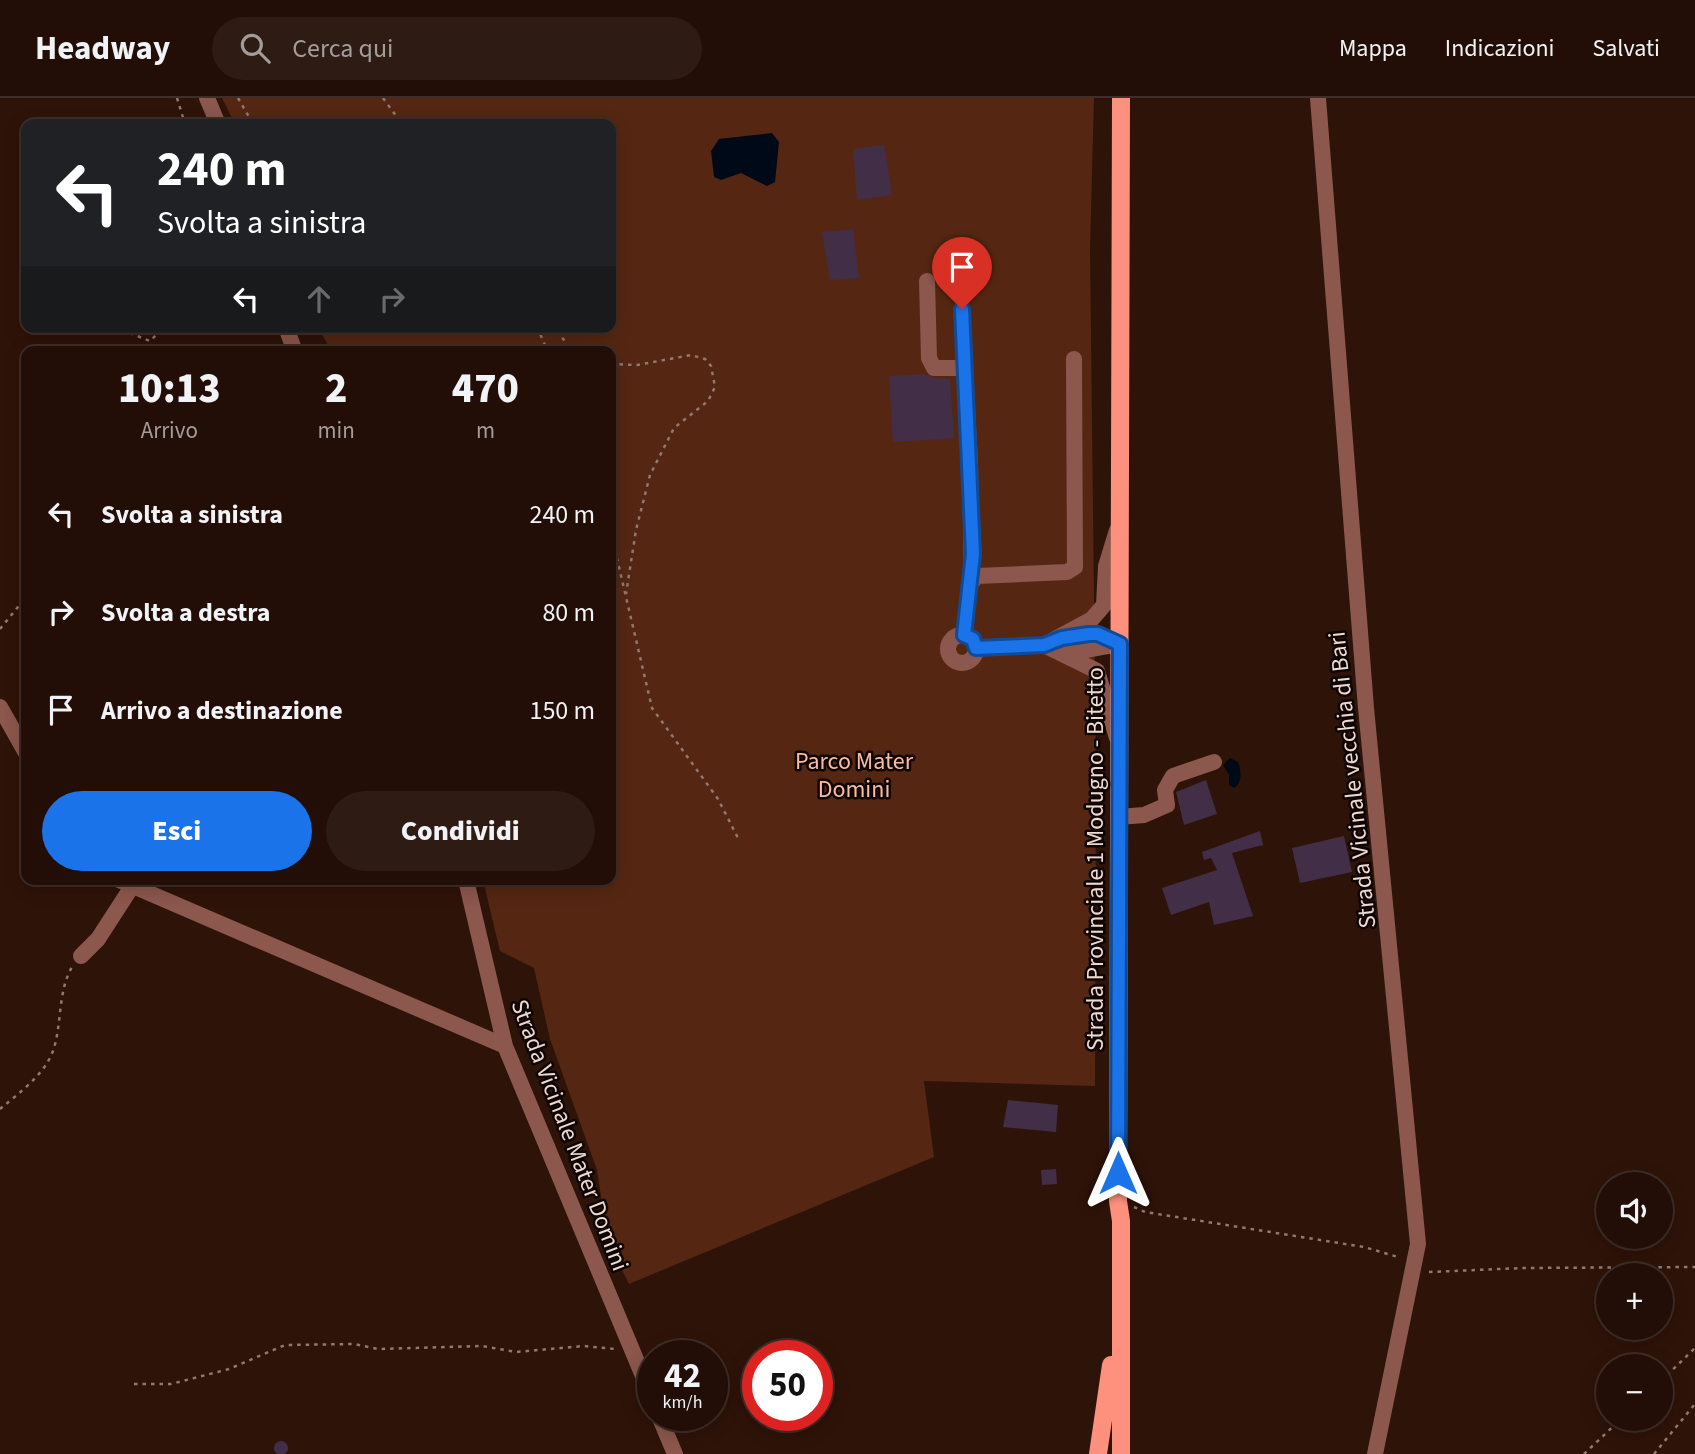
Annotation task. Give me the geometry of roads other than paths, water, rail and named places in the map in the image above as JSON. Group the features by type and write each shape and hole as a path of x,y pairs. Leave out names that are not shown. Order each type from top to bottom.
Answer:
{"main road":[{"name":"Strada Provinciale 1 Modugno - Bitetto","path":"1115,1392 1121,1221 1118,1201 1121,98"},
{"path":"1098,1454 1115,1392"},
{"path":"1111,1454 1115,1392"},
{"path":"1115,1392 1121,1454"}],"street":[{"path":"207,98 216,119"},
{"name":"Strada Vicinale vecchia di Bari","path":"1318,98 1366,708 1418,1244 1375,1454"},
{"path":"928,281 929,358 934,368 965,368"},
{"path":"962,309 972,579 964,635"},
{"path":"972,579 997,573 1067,572 1074,567 1074,359"},
{"path":"1063,645 1104,605 1105,566 1119,524"},
{"path":"964,635 973,639 976,648 974,657 966,662 957,662 950,656 949,643 956,636 964,635"},
{"path":"976,648 1063,645 1079,653 1120,644"},
{"path":"1063,645 1091,665 1101,677 1104,701 1119,747"},
{"path":"0,707 21,744"},
{"path":"1119,817 1144,815 1167,805 1165,790 1173,776 1214,762"},
{"path":"81,956 98,939 125,885"},
{"path":"127,885 506,1046"},
{"name":"Strada Vicinale Mater Domini","path":"467,885 506,1046 637,1363"},
{"path":"665,1431 675,1454"}],"water":[{"path":"772,133 779,142 775,182 767,186 741,173 721,180 714,177 711,151 719,139"},
{"path":"1230,758 1238,762 1240,772 1239,783 1234,788 1229,785 1229,775 1223,765"}],"park label":[{"name":"Parco Mater Domini","path":"854,775"}]}
